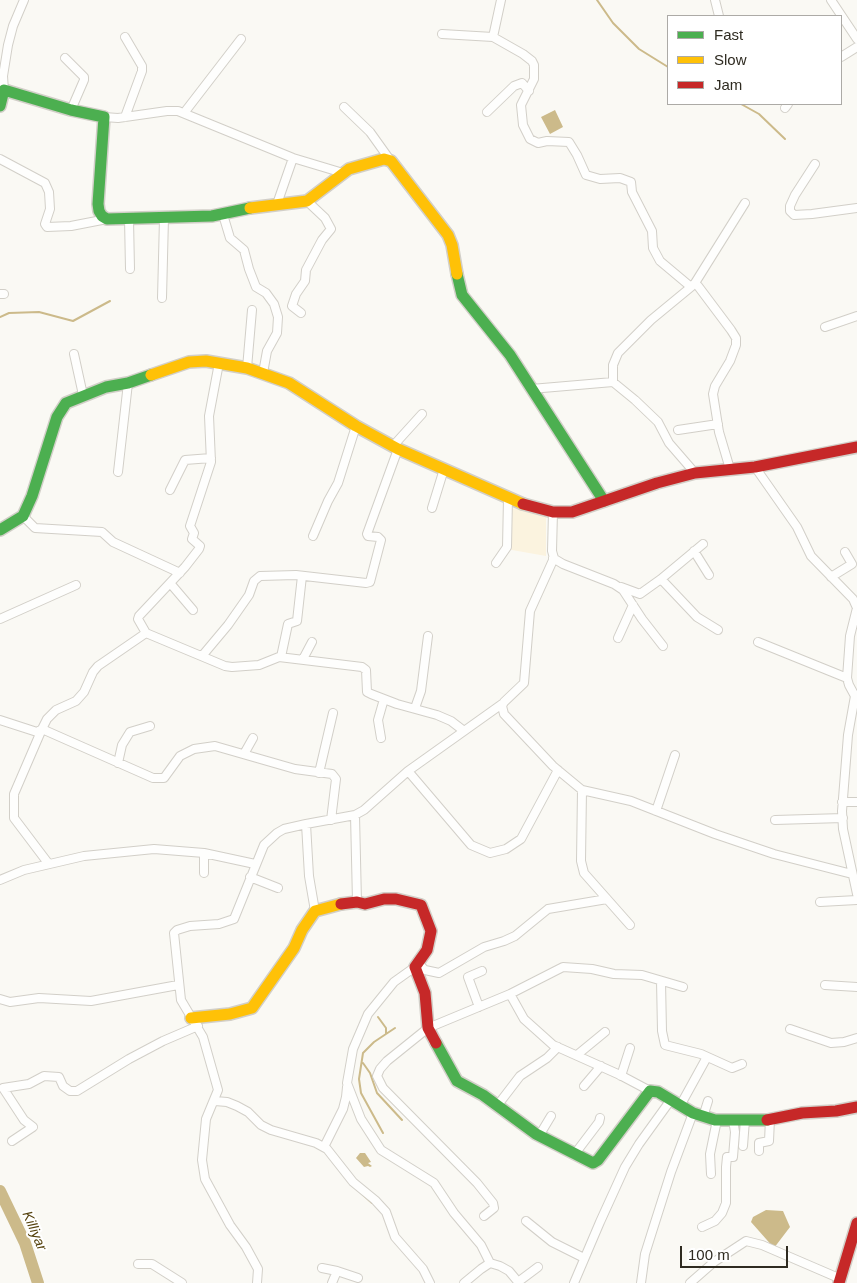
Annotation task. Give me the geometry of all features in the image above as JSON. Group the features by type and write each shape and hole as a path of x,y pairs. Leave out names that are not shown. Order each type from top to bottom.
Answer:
{"street":[{"path":"0,106 4,90 3,76 8,45 13,26 24,0"},
{"path":"493,37 501,0"},
{"path":"715,0 719,15"},
{"path":"831,0 841,15"},
{"path":"842,16 857,39"},
{"path":"442,34 493,37 532,61 535,69 534,79 522,102 521,108 523,125 530,139 538,143 547,141 569,142 578,155 586,175 600,179 620,178 631,182 632,192 652,231 653,248 660,261 710,299 736,338 736,345 730,361 715,386 713,394 718,424 730,469"},
{"path":"125,37 142,66 142,71 125,117"},
{"path":"184,114 241,38"},
{"path":"842,56 857,47"},
{"path":"65,58 84,77 72,110"},
{"path":"487,112 514,86 522,83 529,91"},
{"path":"4,90 72,110 104,117 118,118 167,111 184,114 293,158 343,173"},
{"path":"344,107 370,132 448,235 452,245 462,295 510,356 604,502"},
{"path":"104,117 98,204 99,211 107,219"},
{"path":"277,204 293,158"},
{"path":"0,159 45,182 50,208 47,227 80,225 107,219 225,214 259,206 307,201 349,169 380,160 391,161"},
{"path":"815,164 795,195 790,211 794,214 812,214 857,208"},
{"path":"301,313 292,306 296,294 305,281 306,270 314,254 331,229 324,218 307,201"},
{"path":"613,382 614,365 618,353 651,320 693,285 745,203"},
{"path":"225,214 224,218 230,238 244,250 256,287 270,298 278,317 277,334 267,351 263,373"},
{"path":"162,298 164,218"},
{"path":"129,219 130,269"},
{"path":"247,368 252,310"},
{"path":"825,327 857,316"},
{"path":"74,354 83,394"},
{"path":"0,530 23,516 32,496 57,417 66,403 83,394 128,383 190,362 206,361 247,368 289,383 356,426 395,448 508,498 553,512 572,512 695,473 756,467 857,447"},
{"path":"219,363 209,416 211,458 190,526 194,533 192,539 199,544 200,548 138,618 146,633 225,666 259,665 281,657 362,667 366,670 367,692 384,699 437,714 451,721 464,731"},
{"path":"531,389 613,382 658,422 669,442 695,473"},
{"path":"118,472 128,383"},
{"path":"202,656 228,625 249,594 256,579 260,576 302,576 370,582 381,540 378,537 368,536 367,534 395,448 422,414"},
{"path":"678,430 718,424"},
{"path":"313,536 338,483 356,426"},
{"path":"170,490 185,460 211,458"},
{"path":"756,467 797,527 811,556 853,599 857,608 851,682 855,696 848,735 842,802 843,828 857,894"},
{"path":"432,508 444,469"},
{"path":"496,564 507,547 508,498"},
{"path":"257,1283 258,1269 205,1179 202,1160 206,1119 218,1090 207,1047 195,1022 180,1000 174,932 190,926 219,924 234,919 250,876 264,846 278,833 284,829 355,815 364,810 408,771 502,704 524,683 530,611 553,558 553,512"},
{"path":"23,516 35,528 102,532 113,542 180,572"},
{"path":"553,558 563,564 640,594 703,544"},
{"path":"694,551 710,575"},
{"path":"831,577 852,564 845,552"},
{"path":"281,657 288,624 297,620 302,576"},
{"path":"661,579 697,617 718,630"},
{"path":"170,583 193,610"},
{"path":"0,619 76,585"},
{"path":"616,585 623,590 663,646"},
{"path":"618,638 633,605"},
{"path":"48,863 14,818 14,794 42,730 56,710 76,701 84,692 93,672 98,666 146,633"},
{"path":"415,708 421,691 428,636"},
{"path":"303,660 312,642"},
{"path":"758,642 851,682"},
{"path":"381,738 378,720 384,699"},
{"path":"502,704 502,710 507,718 558,770 582,790 631,801 715,834 774,854 853,868"},
{"path":"319,773 333,713"},
{"path":"0,720 34,732 42,730 153,778 164,778 180,756 194,749 214,746 295,769 332,774 336,777 331,820"},
{"path":"118,763 122,745 130,732 150,726"},
{"path":"244,754 253,738"},
{"path":"656,811 675,755"},
{"path":"408,771 471,845 490,853 506,849 521,839 558,770"},
{"path":"582,790 582,866 584,873 630,924"},
{"path":"842,802 857,802"},
{"path":"355,815 357,902"},
{"path":"775,820 843,818"},
{"path":"306,824 309,876 315,911"},
{"path":"0,880 48,863 84,856 154,849 204,853 255,864"},
{"path":"204,853 204,873"},
{"path":"250,876 278,888"},
{"path":"12,1141 33,1127 24,1120 3,1088 29,1084 44,1076 59,1077 63,1086 70,1091 77,1092 129,1059 195,1022 252,1008 294,948 302,930 315,911 332,905 357,902 365,904 384,899 421,905 431,931 427,950 417,965 394,982 368,1014 353,1049 343,1109 324,1147"},
{"path":"417,965 425,970 439,973 484,947 515,936 548,909 607,899"},
{"path":"820,902 857,900"},
{"path":"417,965 425,992 428,1028 457,1081 483,1095 539,1136 574,1155 590,1162 596,1162 645,1096 652,1092"},
{"path":"484,1216 494,1208 493,1203 477,1183 383,1088 377,1076 380,1069 387,1061 428,1028 510,994 563,967 614,974 642,975 683,987"},
{"path":"479,1007 468,977 482,971"},
{"path":"661,981 662,1031 665,1045 707,1057 732,1068 742,1064"},
{"path":"0,999 10,1002 39,998 91,1001 178,985"},
{"path":"825,986 857,987"},
{"path":"510,994 524,1019 553,1045 577,1054 652,1092 658,1092 675,1104 698,1115 717,1120 770,1119 802,1113 836,1111 857,1107"},
{"path":"790,1029 831,1043 857,1038"},
{"path":"577,1054 605,1032"},
{"path":"497,1106 520,1076 547,1058 558,1047"},
{"path":"621,1076 630,1048"},
{"path":"574,1283 625,1167 656,1119 675,1104 707,1057"},
{"path":"584,1086 601,1066"},
{"path":"347,1083 361,1119 381,1150 434,1183 454,1213 481,1245 490,1264"},
{"path":"215,1100 226,1102 248,1112 261,1126 324,1147 353,1182 386,1212 395,1237 424,1269 430,1283"},
{"path":"641,1283 645,1254 671,1172 698,1115 708,1101"},
{"path":"539,1136 551,1116"},
{"path":"574,1155 600,1118"},
{"path":"759,1151 759,1143 769,1142 770,1119"},
{"path":"710,1174 710,1154 717,1120"},
{"path":"739,1120 743,1146"},
{"path":"702,1227 715,1221 722,1213 726,1202 727,1157 733,1156 735,1132 739,1120"},
{"path":"526,1221 552,1242 584,1258"},
{"path":"690,1283 714,1262 746,1242 762,1245 840,1281 853,1258 857,1223"},
{"path":"138,1264 152,1264 182,1283"},
{"path":"464,1283 490,1264 500,1266 518,1282 538,1267"},
{"path":"322,1268 358,1278"},
{"path":"332,1283 337,1272"}],"shaded area":[{"path":"555,110 563,127 550,134 541,117"},
{"path":"516,508 546,517 546,556 512,550 503,546 505,525 511,509"},
{"path":"360,1153 365,1153 371,1162 368,1163 372,1166 364,1167 356,1158"},
{"path":"766,1210 783,1211 790,1227 774,1248 751,1222 753,1217"}],"waterway":[{"path":"597,0 613,23 639,49 667,66"},
{"path":"743,105 759,114 785,139"},
{"path":"0,317 9,313 39,312 73,321 110,301"},
{"path":"378,1017 386,1028 386,1034"},
{"path":"383,1133 361,1093 359,1079 363,1053 374,1042 395,1028"},
{"path":"363,1063 370,1073 377,1093 402,1120"},
{"name":"Killiyar","path":"0,1191 25,1243 38,1283"},
{"path":"361,1193 372,1203"}],"traffic: fast":[{"path":"0,106 4,90 71,110 104,117 98,204 99,211 107,219 212,216 250,208"},
{"path":"457,274 462,295 510,355 604,501"},
{"path":"0,530 23,516 32,496 57,417 66,403 106,387 128,383 151,375"},
{"path":"436,1043 457,1081 483,1095 536,1134 593,1163 598,1160 650,1091 658,1092 693,1113 715,1120 767,1120"}],"traffic: slow":[{"path":"250,208 307,201 349,169 384,159 391,161 448,235 452,245 457,274"},
{"path":"151,375 189,362 206,361 247,368 289,383 356,426 398,449 523,504"},
{"path":"191,1018 230,1014 252,1008 294,948 302,930 315,911 341,904"}],"traffic: jam":[{"path":"523,504 553,512 572,512 657,483 695,473 755,467 857,447"},
{"path":"341,904 357,902 365,904 384,899 396,899 421,905 431,931 427,950 415,967 425,993 428,1028 436,1043"},
{"path":"767,1120 802,1113 836,1111 857,1107"},
{"path":"839,1283 857,1223"}]}
